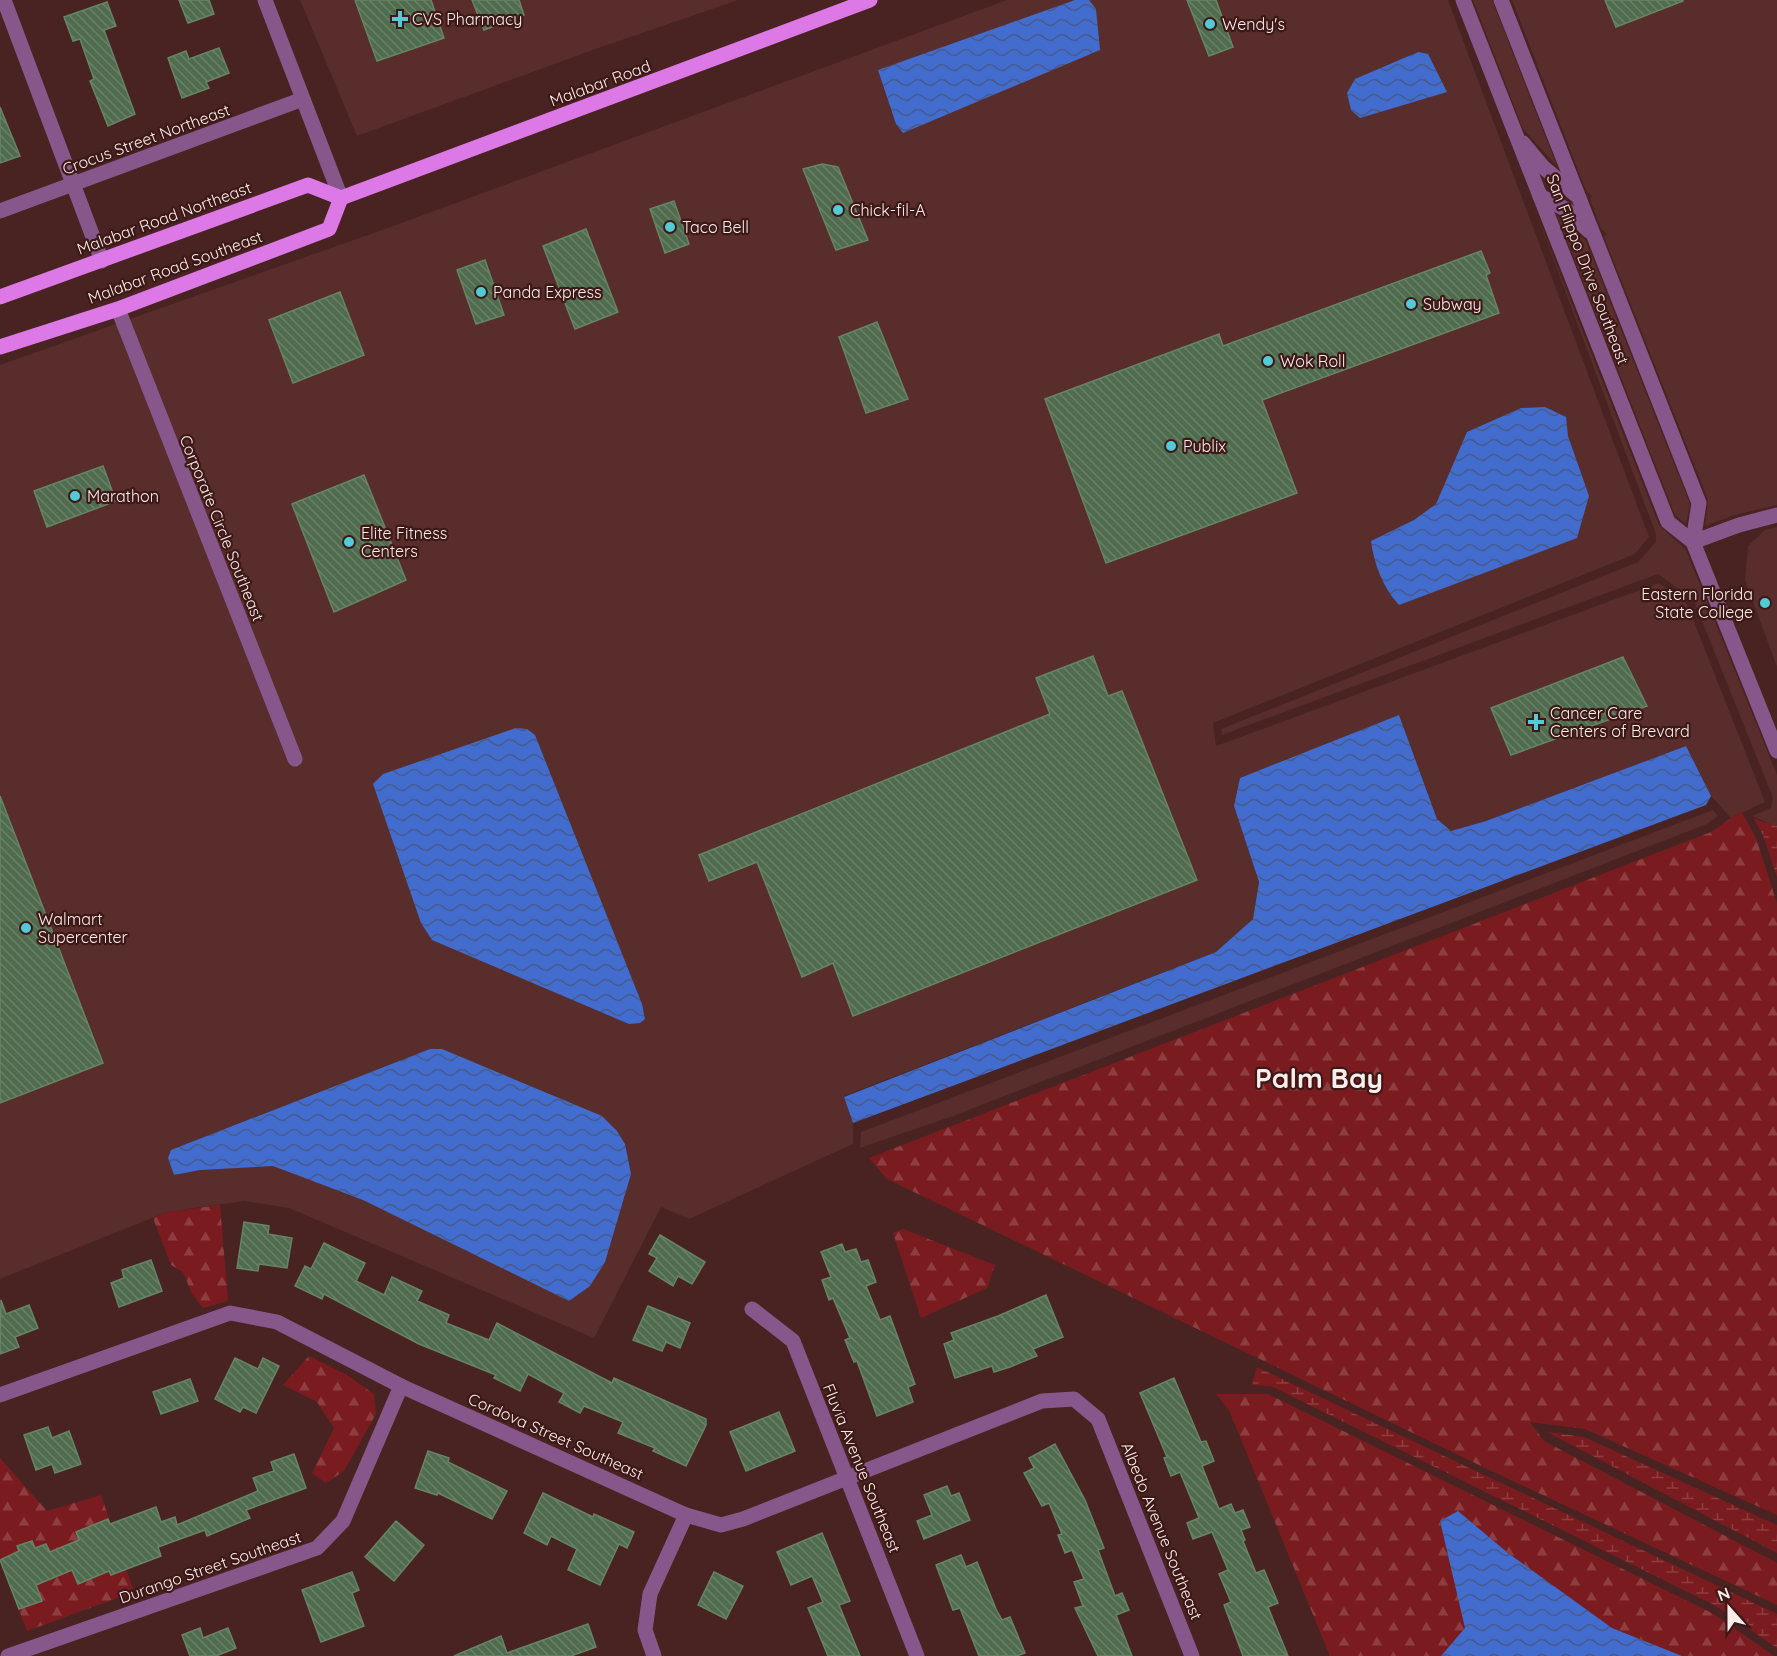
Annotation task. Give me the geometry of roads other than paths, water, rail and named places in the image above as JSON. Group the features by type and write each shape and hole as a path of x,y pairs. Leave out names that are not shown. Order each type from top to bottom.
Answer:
{"main road":[{"name":"Malabar Road","path":"341,198 870,0"},
{"name":"Malabar Road Northeast","path":"0,297 308,184 341,198"},
{"name":"Malabar Road Southeast","path":"0,347 118,309 329,229 341,198"}],"street":[{"path":"4,0 102,261"},
{"path":"266,0 341,198"},
{"name":"San Filippo Drive Southeast","path":"1463,0 1668,522 1693,542 1777,751"},
{"name":"San Filippo Drive Southeast","path":"1501,0 1699,503 1693,542"},
{"name":"Crocus Street Northeast","path":"0,211 303,99"},
{"path":"1515,134 1544,167 1579,198"},
{"path":"1540,196 1554,201 1567,210 1593,235"},
{"name":"Corporate Circle Southeast","path":"118,309 295,759"},
{"path":"1693,542 1739,525 1777,515"},
{"name":"Fluvia Avenue Southeast","path":"752,1310 793,1341 917,1656"},
{"name":"Cordova Street Southeast","path":"0,1395 230,1313 277,1322 401,1386 686,1515 721,1525 743,1519 847,1476 1042,1401 1074,1399 1098,1419"},
{"name":"Durango Street Southeast","path":"8,1656 317,1548 343,1521 401,1386"},
{"name":"Albedo Avenue Southeast","path":"1098,1419 1192,1656"},
{"path":"654,1656 645,1630 650,1594 686,1515"}],"water":[{"path":"1075,0 1089,0 1096,9 1100,50 903,133 896,124 878,70"},
{"path":"1418,52 1428,54 1447,92 1360,118 1351,110 1347,93 1355,79"},
{"path":"1545,407 1566,417 1568,436 1589,496 1577,538 1399,605 1388,591 1380,575 1371,541 1414,520 1436,504 1467,432 1521,408"},
{"path":"1399,715 1437,819 1451,831 1486,821 1686,746 1711,796 1706,805 853,1123 844,1097 1216,952 1253,919 1259,882 1234,806 1240,778"},
{"path":"516,728 527,729 535,735 642,1004 645,1019 640,1023 629,1024 432,940 421,923 373,784 383,774"},
{"path":"430,1049 442,1049 602,1116 617,1131 625,1144 631,1174 605,1262 590,1286 569,1301 363,1200 273,1166 200,1170 174,1175 168,1158 171,1150"},
{"path":"1458,1511 1508,1553 1612,1628 1682,1656 1441,1656 1465,1628 1440,1521"}],"place":[{"name":"CVS Pharmacy","path":"400,19"},
{"name":"Wendy's","path":"1210,24"},
{"name":"Chick-fil-A","path":"838,210"},
{"name":"Taco Bell","path":"670,227"},
{"name":"Panda Express","path":"481,292"},
{"name":"Subway","path":"1411,304"},
{"name":"Wok Roll","path":"1268,361"},
{"name":"Publix","path":"1171,446"},
{"name":"Marathon","path":"75,496"},
{"name":"Elite Fitness Centers","path":"349,542"},
{"name":"Eastern Florida State College","path":"1765,603"},
{"name":"Cancer Care Centers of Brevard","path":"1536,722"},
{"name":"Walmart Supercenter","path":"26,928"}],"district":[{"name":"Palm Bay","path":"1319,1077"}]}
